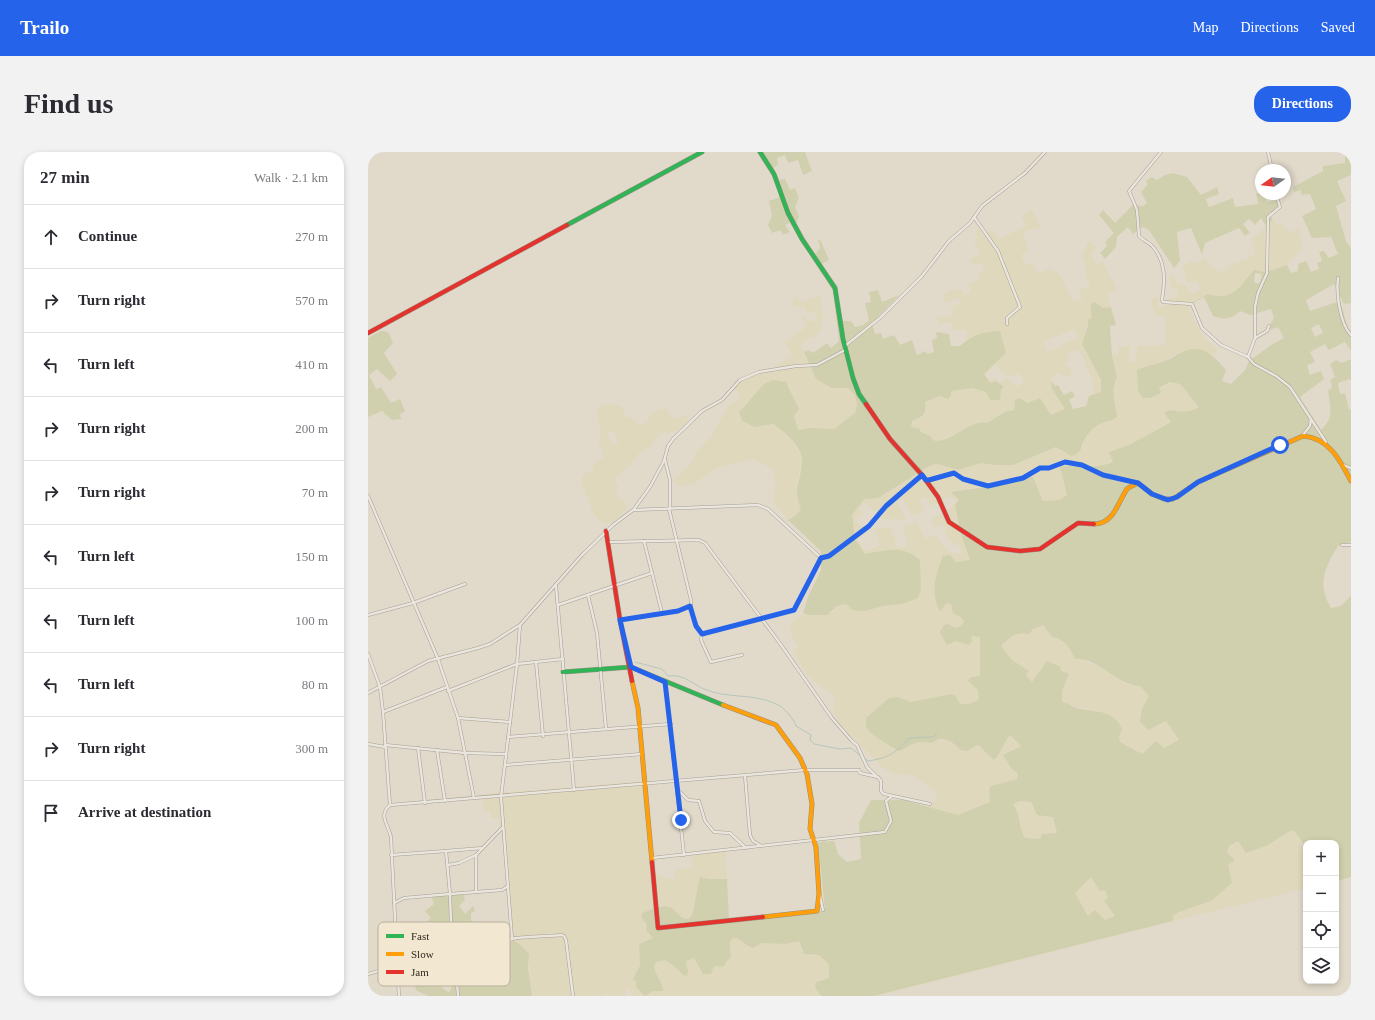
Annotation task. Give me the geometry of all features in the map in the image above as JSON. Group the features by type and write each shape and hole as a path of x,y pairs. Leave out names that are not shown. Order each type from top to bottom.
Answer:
{"street":[{"path":"368,333 702,152"},
{"path":"760,152 774,174 788,213 799,234 835,288 845,348 853,378 860,396 890,439 926,480 938,497 950,522 985,546 1020,551 1043,548 1078,523 1096,524 1105,521 1114,514 1128,488 1138,483"},
{"path":"368,692 404,672 428,661 490,644 520,625 582,555 606,531 633,510 650,487 673,439 702,411 722,400 740,380 759,372 796,366 817,366 845,348 881,317 922,276 949,241 974,217 982,206 1025,173 1045,152"},
{"path":"1161,152 1129,193 1137,210 1139,236 1154,249 1161,261 1165,286 1162,300 1163,302 1192,304 1202,328 1224,346 1236,350 1248,357 1254,364 1276,376 1290,387 1351,481"},
{"path":"1268,152 1271,164"},
{"path":"1248,357 1255,338 1255,307 1258,293 1267,273 1268,217 1280,207 1278,200"},
{"path":"974,217 998,251 1020,307 1007,318 1007,324"},
{"path":"1338,278 1337,295 1343,322 1351,335"},
{"path":"1255,338 1267,331 1269,326"},
{"path":"1303,436 1310,426 1311,419"},
{"path":"926,480 954,473 963,479 988,486 1023,478 1040,468 1049,468 1065,462 1082,465 1103,475 1138,483 1152,494 1164,499 1172,499 1198,482 1303,436 1312,435 1326,442"},
{"path":"664,459 670,480 670,509 676,540 691,600 690,606 696,626 702,634 701,640 710,662 742,655"},
{"path":"1341,464 1351,468"},
{"path":"702,634 794,610 821,558 829,556 869,526 886,506 922,475"},
{"path":"368,496 438,658 458,718 474,798"},
{"path":"633,510 735,504 763,506 783,522 821,558"},
{"path":"606,531 616,584 620,620 636,696 646,784 659,930 814,913 817,911 819,894"},
{"path":"609,542 698,540 705,543 762,619 832,718 857,745 871,772 881,781 881,791 891,797 909,798 930,804"},
{"path":"644,541 662,613"},
{"path":"1342,545 1351,544"},
{"path":"558,605 652,573"},
{"path":"368,615 413,603 465,584"},
{"path":"556,585 570,733 570,760 574,790"},
{"path":"588,595 597,633 602,668 606,730"},
{"path":"620,620 678,611 690,606"},
{"path":"520,625 517,664 501,797 512,939 564,936 573,996"},
{"path":"368,654 380,686 384,712 390,805"},
{"path":"448,691 517,664 563,659"},
{"path":"536,662 543,736"},
{"path":"564,672 631,667 665,682 776,725 800,758 805,770 812,804 810,829 814,840 819,894 823,910"},
{"path":"665,682 678,782 684,855"},
{"path":"384,712 447,687"},
{"path":"458,718 510,722"},
{"path":"508,737 543,736 671,724"},
{"path":"368,744 505,754"},
{"path":"418,748 425,803"},
{"path":"437,750 445,801"},
{"path":"505,765 642,754"},
{"path":"395,922 391,837 385,823 384,814 385,809 390,805 501,797 805,770 851,769 859,770 860,773 870,777 878,777"},
{"path":"745,776 750,835 753,841 765,846"},
{"path":"678,791 688,800 699,801 705,821 714,832 730,833 746,848"},
{"path":"652,858 863,836 885,832 891,821 886,801 891,797"},
{"path":"448,864 466,861 476,855 503,826"},
{"path":"391,854 483,848"},
{"path":"446,851 451,922"},
{"path":"476,855 476,892"},
{"path":"394,903 404,898 502,890 508,886"},
{"path":"368,974 378,971"},
{"path":"398,986 399,996"},
{"path":"457,986 458,996"}],"shaded area":[{"path":"1032,209 1041,227 1023,232 1028,251 1021,255 1026,265 1033,263 1038,273 1051,268 1061,276 1073,302 1082,299 1079,290 1090,286 1084,270 1087,267 1081,257 1089,240 1096,248 1091,254 1097,264 1103,262 1118,291 1107,294 1111,307 1104,308 1094,302 1092,318 1085,333 1085,352 1090,357 1101,381 1101,393 1092,394 1094,384 1082,355 1077,350 1068,352 1069,361 1064,363 1071,369 1072,375 1066,377 1056,373 1051,381 1052,389 1066,409 1051,415 1032,402 1015,400 1014,410 1005,412 987,423 982,422 969,426 942,441 933,440 930,436 911,426 912,421 921,418 927,411 925,402 955,389 972,388 986,392 1000,400 1001,390 1003,387 990,383 984,374 992,366 985,375 991,381 996,378 999,383 1005,378 1016,384 1017,387 1025,382 1018,373 1014,376 1006,376 994,364 1006,353 1000,336 989,331 966,340 966,330 953,330 951,322 939,324 936,317 953,316 952,307 961,303 959,298 945,303 942,295 953,289 956,291 962,290 964,295 971,292 968,284 979,279 978,275 984,271 981,262 973,266 969,260 980,254 974,242 977,238 974,232 979,228 983,235 994,230 999,239 1026,226 1021,215","holes":["1074,329 1078,338 1058,346 1058,348 1047,351 1044,342"]},
{"path":"1273,220 1277,226 1281,223 1291,233 1299,227 1303,248 1287,265 1266,272 1254,270 1232,295 1218,298 1208,294 1187,304 1202,336 1218,349 1214,356 1212,354 1178,353 1158,363 1144,367 1160,393 1159,389 1171,382 1180,384 1199,407 1193,411 1180,412 1170,410 1164,413 1171,421 1129,445 1109,452 1114,462 1096,468 1084,467 1067,495 1059,500 1042,501 1033,477 952,492 959,500 956,514 970,560 956,562 941,611 946,603 951,604 953,613 962,618 964,622 961,626 952,627 956,641 969,645 971,636 980,637 980,676 975,677 980,695 979,700 967,704 960,704 955,696 951,694 911,702 898,697 889,698 867,717 872,734 880,738 894,750 899,751 917,742 932,743 940,738 946,739 960,750 967,751 978,745 999,755 1003,743 1010,735 1021,746 1004,755 1011,768 1018,774 1017,779 991,786 989,795 990,802 958,815 927,807 937,800 936,792 912,775 893,774 884,769 841,725 833,711 834,696 808,676 794,654 798,647 792,637 790,625 803,613 809,615 831,613 837,606 846,604 865,611 883,606 902,604 918,598 920,560 872,553 865,554 855,539 852,515 864,499 878,498 931,465 937,464 958,470 981,463 995,465 1030,458 1056,447 1063,452 1082,449 1085,438 1099,424 1111,421 1116,406 1112,395 1113,385 1117,377 1112,355 1118,354 1119,347 1130,346 1129,361 1136,362 1137,346 1165,345 1166,317 1154,314 1151,299 1159,297 1158,306 1166,306 1168,299 1178,297 1178,290 1172,288 1168,277 1174,275 1178,285 1184,284 1192,293 1201,289 1197,280 1187,283 1183,266 1192,261 1197,263 1205,257 1218,272 1230,268 1230,265 1249,258 1256,253 1251,240","holes":["925,497 932,507 947,497 956,500 954,505 931,520 935,528 941,525 946,527 945,533 954,546 958,544 962,552 956,555 948,550 935,534 925,539 917,522 903,526 907,546 898,548 891,528 874,528 880,544 866,551 857,539 867,532 855,520 863,513 859,509 865,503 882,519 906,520 897,501 903,499 910,513 915,515 925,510 920,500"]},
{"path":"796,296 801,302 820,296 823,312 822,327 814,339 810,337 801,345 816,379 832,388 848,388 855,395 857,404 853,416 842,422 840,426 830,430 811,428 798,430 794,416 799,409 789,386 764,384 741,408 740,417 742,421 755,427 773,424 788,435 801,455 802,464 797,482 797,496 801,510 788,520 774,502 775,481 773,469 753,459 720,467 711,471 693,485 678,486 673,480 689,466 698,450 710,438 729,405 740,399 732,381 776,366 792,356 785,342 806,327 802,317 806,316 808,322 816,320 815,312 806,312 804,306 794,307 792,300"},
{"path":"609,403 622,407 625,416 634,419 639,425 645,424 652,412 666,408 675,419 684,415 688,417 687,422 681,428 668,434 665,431 656,438 651,446 638,454 630,466 619,474 615,480 619,488 615,494 629,507 611,523 602,523 593,513 581,481 584,474 592,471 594,466 592,464 604,457 599,445 600,426 596,412 599,406","holes":["614,430 618,443 613,446 607,433"]},
{"path":"1043,625 1052,637 1059,638 1081,659 1103,668 1119,680 1129,685 1140,686 1149,696 1142,709 1148,730 1166,721 1180,740 1164,748 1148,748 1142,754 1120,743 1119,738 1098,710 1074,707 1062,702 1062,691 1069,674 1045,664 1032,683 1025,675 1028,671 1012,660 1001,646 1012,635"},
{"path":"645,781 653,873 673,880 675,870 691,868 692,852 726,850 727,879 709,879 693,905 692,915 689,919 680,917 669,907 659,906 645,921 653,938 639,944 640,965 633,979 639,990 653,991 663,987 654,970 656,962 665,960 673,965 683,975 688,971 686,961 690,958 694,958 700,971 714,966 723,967 731,956 730,942 732,938 737,938 753,948 762,943 785,944 799,941 801,950 813,956 819,955 827,960 829,964 829,978 816,981 815,987 821,996 632,996 631,991 628,988 625,996 614,996 606,993 603,996 532,996 528,958 518,942 510,939 511,932 502,836 498,818 491,818 491,810 483,812 482,794"},
{"path":"1020,801 1031,802 1032,808 1053,817 1057,833 1042,834 1041,839 1025,838 1020,830 1018,810 1013,804"},
{"path":"1290,831 1294,831 1303,843 1303,889 1173,921 1173,916 1179,912 1207,903 1232,883 1228,865 1233,856 1227,852 1229,846 1238,840 1268,845"},
{"path":"1091,876 1100,890 1105,889 1108,897 1104,901 1115,916 1105,920 1088,916 1075,893"}],"green space":[{"path":"757,152 805,152 812,171 803,175 798,160 788,163 785,155 777,158 778,165 773,168 779,180 785,179 790,190 795,188 799,198 795,207 799,217 795,225 813,254 815,254 820,248 818,240 821,241 829,260 820,265 835,288 843,321 851,321 855,327 863,325 869,320 865,303 871,302 869,292 878,290 882,302 899,295 872,323 875,334 881,333 883,339 894,335 900,345 912,340 917,355 926,351 927,354 934,352 932,340 937,338 936,332 949,334 951,346 960,346 968,339 978,335 1000,331 1006,353 984,374 990,383 996,381 1004,387 1001,390 1000,400 990,400 986,392 972,388 951,391 951,396 948,399 940,396 925,402 926,409 924,414 912,421 911,426 919,428 921,432 930,436 933,440 939,441 946,439 973,425 987,423 1005,412 1014,410 1015,400 1019,398 1028,403 1040,398 1051,415 1065,409 1052,389 1051,381 1055,386 1058,385 1064,395 1072,391 1075,396 1069,400 1073,409 1086,406 1089,396 1101,392 1101,380 1082,344 1088,326 1088,320 1092,318 1090,305 1094,302 1104,308 1111,307 1116,325 1110,326 1112,355 1117,377 1113,392 1117,417 1094,428 1084,440 1078,453 1071,456 1056,447 1013,465 981,463 958,470 937,464 931,465 878,498 864,499 852,515 855,539 865,554 887,550 900,550 913,555 920,560 921,589 918,598 902,604 883,606 865,611 853,610 846,604 837,606 827,615 809,615 803,613 808,597 821,570 821,551 788,520 801,510 797,490 802,457 797,446 788,435 773,424 755,427 742,421 739,412 764,384 773,380 786,382 799,409 794,416 798,430 811,428 834,429 855,413 857,404 855,395 848,388 832,388 816,379 804,352 809,350 813,353 827,343 831,348 839,341 833,291 791,222 785,225 790,232 783,235 780,230 772,233 768,225 772,216 769,201 780,197 773,178"},
{"path":"1345,155 1351,156 1351,175 1337,181 1346,201 1336,206 1346,241 1351,248 1351,303 1344,304 1334,284 1306,300 1310,311 1340,301 1348,328 1351,331 1351,351 1345,342 1329,350 1325,344 1310,352 1315,362 1307,365 1310,375 1321,371 1324,379 1300,397 1321,430 1330,416 1328,390 1332,388 1330,380 1335,377 1330,364 1336,360 1342,363 1351,359 1351,381 1350,379 1338,383 1340,394 1345,393 1349,410 1351,409 1351,542 1338,546 1326,569 1323,584 1324,591 1331,608 1341,606 1351,596 1351,877 1339,880 1339,840 1303,840 1303,843 1294,831 1290,831 1268,845 1246,853 1238,841 1229,846 1227,852 1235,860 1228,865 1232,883 1211,901 1179,912 1173,916 1173,921 874,996 821,996 815,987 816,982 829,978 829,964 819,955 804,954 799,941 785,944 762,943 753,948 739,939 733,938 730,942 731,956 723,967 714,966 711,974 703,974 694,958 686,961 688,971 687,976 683,975 673,965 665,960 656,962 654,966 663,991 653,991 645,996 636,987 636,982 633,979 640,965 639,944 653,938 646,930 647,925 642,918 642,913 658,907 666,906 673,909 682,917 689,919 692,915 700,877 709,879 727,879 729,920 825,910 818,842 834,841 838,854 847,862 861,859 859,823 871,800 903,800 958,815 990,802 989,790 991,786 1017,779 1018,774 1011,768 1003,755 1021,746 1010,735 994,760 978,745 967,751 960,750 945,739 938,739 931,743 915,743 899,751 874,735 866,726 867,717 889,698 898,697 911,702 951,694 955,695 960,704 973,703 979,699 978,690 968,681 971,677 980,676 980,637 971,636 972,641 969,645 956,641 947,645 940,632 944,625 949,624 957,628 964,622 962,618 953,613 951,604 946,603 941,611 939,610 936,603 934,589 936,576 943,556 950,555 956,562 970,560 961,534 955,505 959,500 951,492 1006,484 1033,477 1043,501 1059,500 1067,495 1060,467 1100,466 1113,462 1109,452 1129,445 1171,422 1164,413 1170,410 1182,412 1189,411 1199,407 1180,384 1170,382 1159,388 1161,393 1151,398 1143,398 1138,391 1137,370 1168,360 1186,351 1199,349 1205,351 1216,359 1226,370 1222,381 1231,384 1245,370 1249,361 1271,345 1284,338 1278,327 1271,330 1269,326 1274,318 1271,309 1250,315 1240,311 1234,316 1221,318 1213,316 1204,297 1188,306 1187,305 1208,294 1223,296 1229,294 1239,287 1254,270 1266,272 1287,265 1291,273 1298,271 1298,264 1306,261 1311,272 1319,269 1317,263 1322,261 1319,252 1324,251 1329,258 1338,254 1331,237 1312,238 1302,216 1316,209 1310,194 1301,195 1301,190 1294,192 1293,187 1323,171 1323,166 1345,163","holes":["1255,273 1262,274 1259,284 1254,282","1319,324 1323,333 1315,337 1311,328","1043,625 1052,637 1064,642 1075,659 1092,662 1122,681 1140,686 1149,696 1142,709 1140,722 1148,730 1166,721 1179,740 1164,748 1156,741 1142,754 1120,742 1119,738 1122,729 1114,718 1102,712 1076,708 1062,702 1062,691 1069,674 1060,670 1061,667 1047,661 1032,682 1026,675 1029,671 1012,660 1001,646 1017,634 1029,634 1033,629","1020,801 1031,802 1037,815 1053,817 1057,833 1042,834 1040,839 1025,838 1021,829 1016,808 1013,804","1091,877 1100,891 1105,890 1108,897 1104,901 1115,916 1105,920 1095,910 1088,916 1075,893"]},
{"path":"1173,173 1187,177 1201,195 1217,187 1219,194 1206,199 1209,207 1233,198 1235,207 1258,204 1257,200 1266,200 1267,202 1276,200 1278,207 1269,214 1273,220 1266,226 1261,218 1255,225 1249,219 1243,224 1250,233 1245,236 1239,228 1205,243 1202,255 1191,228 1177,232 1180,261 1174,268 1149,230 1143,227 1133,234 1128,227 1117,237 1116,247 1105,259 1100,253 1107,246 1105,242 1114,233 1099,215 1103,210 1115,223 1133,205 1143,206 1147,203 1141,192 1148,184 1146,181 1151,177 1157,180 1165,175"},
{"path":"381,331 386,331 388,333 393,343 384,353 397,374 390,381 377,369 369,375 376,389 381,387 391,403 400,399 405,411 399,415 402,419 392,420 382,411 368,417 368,338"},
{"path":"463,891 465,900 459,906 465,914 473,906 475,911 471,913 471,920 473,922 428,922 427,921 431,918 425,911 434,904 431,895"},
{"path":"510,940 517,942 529,954 528,968 532,996 429,996 417,991 414,986 440,986 449,993 452,986 510,986"}],"waterway":[{"path":"635,662 662,669 668,676 679,676 713,692 759,698 776,704 788,714 796,726 811,735 810,740 814,744 840,749 851,748 861,756"},
{"path":"865,759 868,761 887,756 900,748 909,738 933,737 937,733"}],"traffic: fast":[{"path":"567,225 702,152"},
{"path":"760,152 774,174 788,213 802,239 835,288 843,339 853,378 859,394 866,404"},
{"path":"563,672 631,667 723,705"}],"traffic: slow":[{"path":"1094,524 1101,523 1111,516 1127,489 1138,483 1152,494 1164,499 1173,499 1198,482 1303,436 1320,441 1333,451 1343,465 1351,481"},
{"path":"632,681 638,708 652,862"},
{"path":"723,705 776,725 800,758 807,774 812,804 810,829 816,847 819,894 817,911 763,917"}],"traffic: jam":[{"path":"368,333 567,225"},
{"path":"866,404 890,439 922,475 938,497 949,522 987,547 1020,551 1040,549 1078,523 1094,524"},
{"path":"606,531 620,620 632,681"},
{"path":"652,862 658,928 763,917"}],"route":[{"path":"681,820 678,782 665,682 631,667 620,620 678,611 690,606 696,626 702,634 791,612 796,608 821,558 823,556 829,556 869,526 886,506 922,475 926,480 929,480 954,473 963,479 970,479 988,486 1023,478 1040,468 1049,468 1065,462 1082,465 1103,475 1138,483 1152,494 1168,500 1177,497 1198,482 1280,445"}]}
